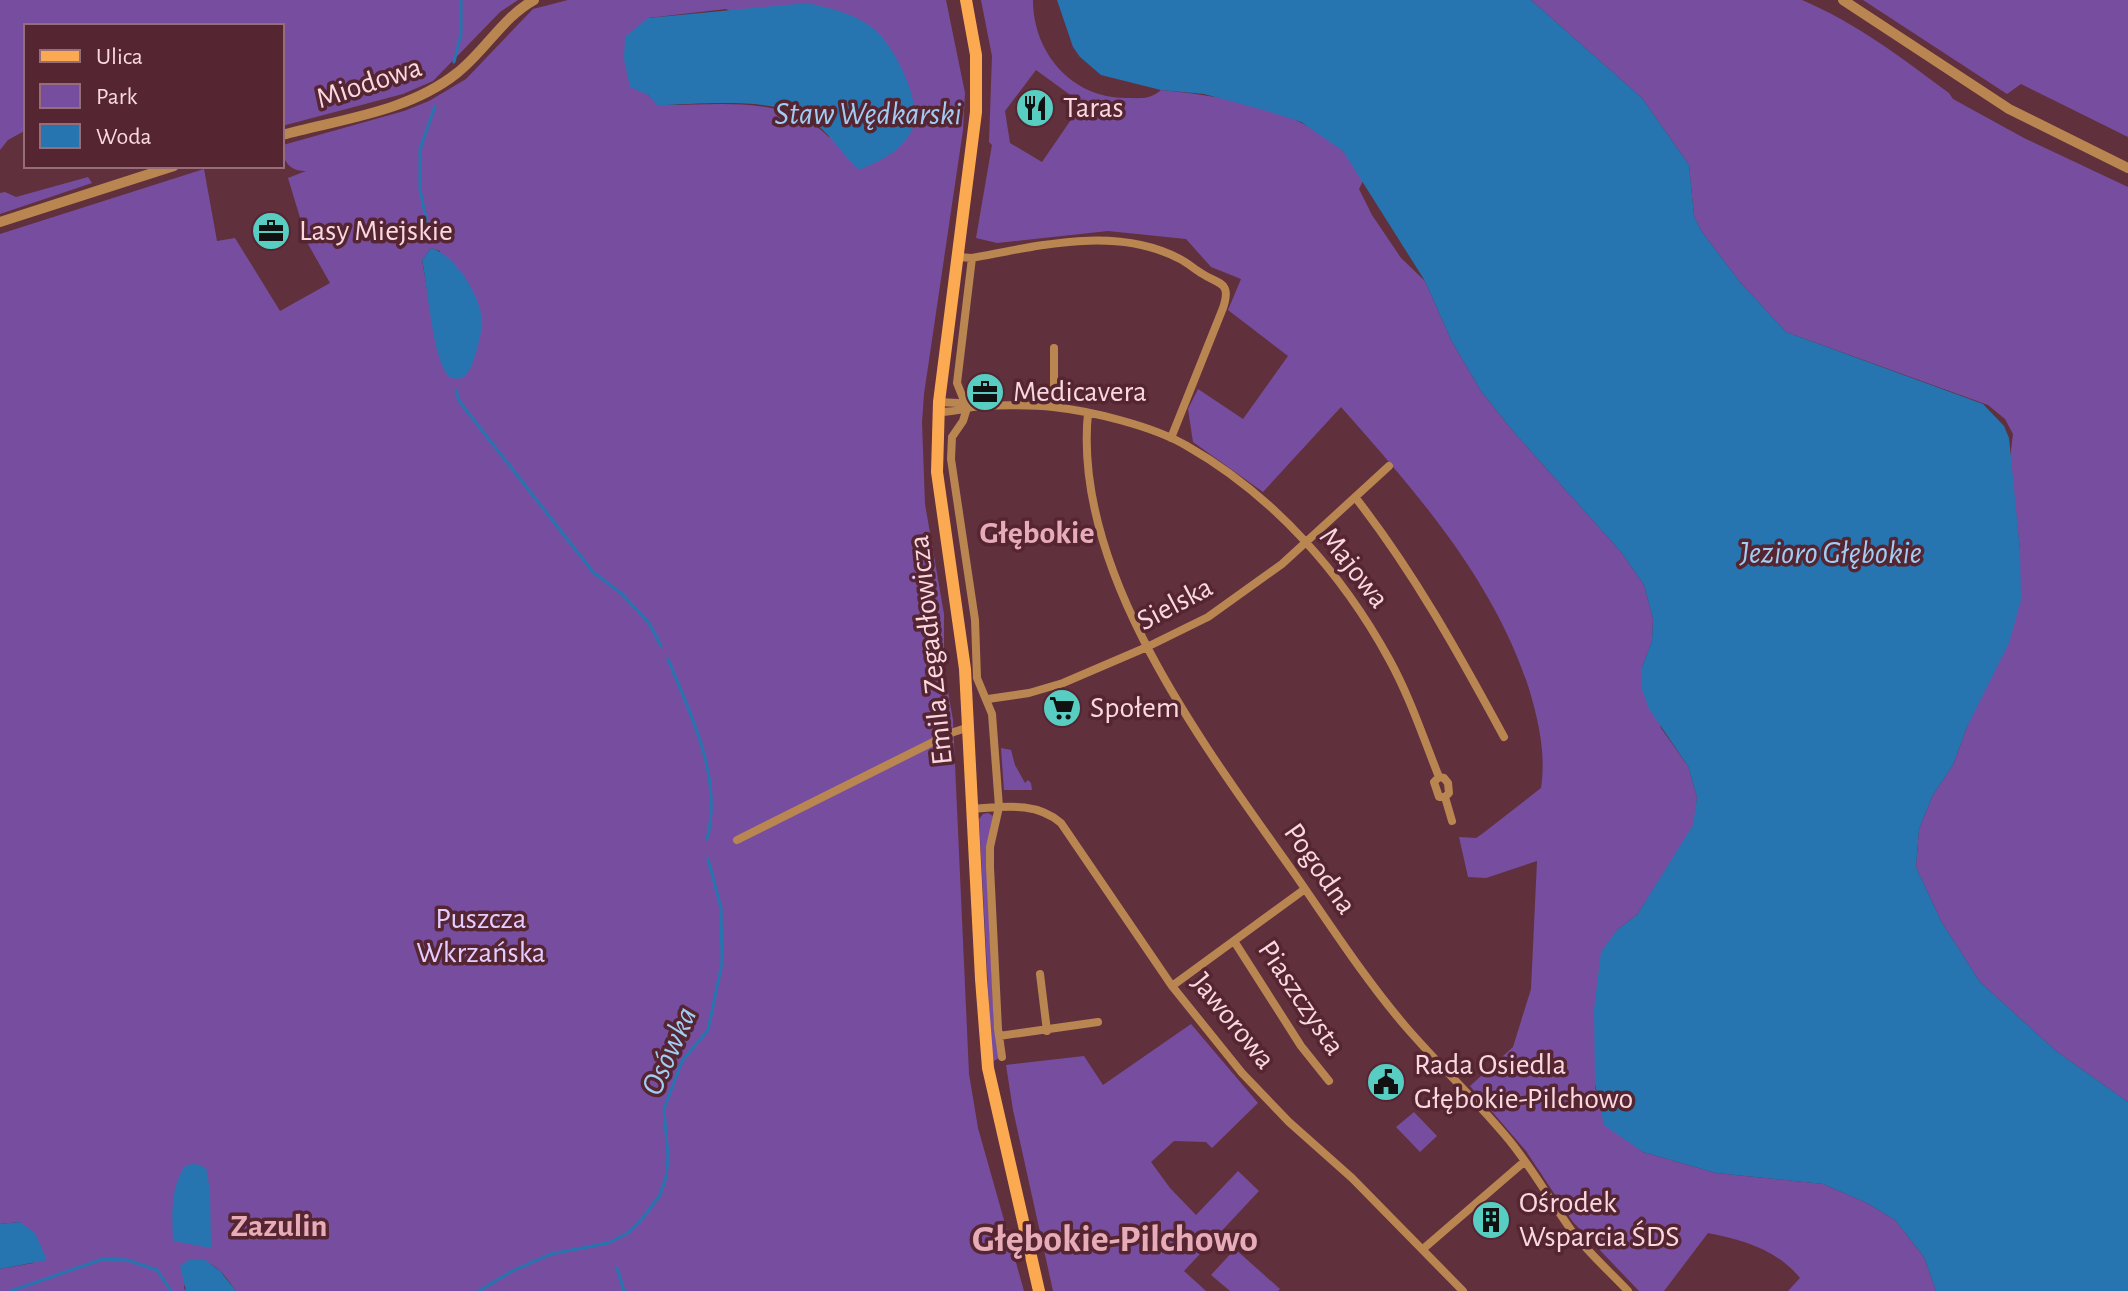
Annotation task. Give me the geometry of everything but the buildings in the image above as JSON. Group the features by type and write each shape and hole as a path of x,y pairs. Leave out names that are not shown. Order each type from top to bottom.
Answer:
{"main road":[{"name":"Emila Zegadłowicza","path":"966,0 975,46 977,99 965,258 939,407 937,472 964,655 988,1068 1039,1291"}],"street":[{"name":"Miodowa","path":"284,134 400,104 427,92 464,67 516,13 534,0"},
{"path":"1843,0 2003,106 2128,168"},
{"path":"0,222 168,168"},
{"path":"1002,1057 990,867 990,847 999,807 992,714 977,678 975,620 951,459 952,437 963,421 967,408 957,383 965,258 1079,240 1137,246 1180,259 1224,286 1227,295 1223,308 1171,438"},
{"path":"1054,348 1054,407"},
{"name":"Majowa","path":"939,407 957,412 967,408 1054,407 1088,413 1171,438 1248,488 1306,543 1348,592 1378,640 1416,714 1439,777 1434,782 1436,792 1439,797 1445,797 1452,821"},
{"name":"Pogodna","path":"1088,413 1088,456 1098,516 1123,593 1147,647 1203,742 1305,889 1406,1026 1506,1136 1575,1236 1628,1291"},
{"name":"Sielska","path":"988,699 1053,687 1147,647 1228,604 1306,543 1389,466"},
{"path":"1355,497 1383,532 1420,590 1504,737"},
{"path":"737,840 951,733 969,727"},
{"name":"Jaworowa","path":"972,809 1034,808 1061,823 1172,986 1254,1086 1463,1291"},
{"name":"Piaszczysta","path":"1172,986 1305,889"},
{"name":"Piaszczysta","path":"1234,941 1301,1046 1329,1081"},
{"path":"1040,974 1047,1031"},
{"path":"999,1036 1098,1022"},
{"path":"1423,1249 1525,1161"}],"green space":[{"path":"0,0 518,0 500,12 433,81 403,94 284,125 284,24 24,24 24,131 8,140 0,150"},
{"name":"Puszcza Wkrzańska","path":"568,0 946,0 965,93 963,130 924,394 925,504 944,614 944,669 953,720 969,1074 978,1128 1024,1291 236,1291 211,1264 189,1260 186,1291 0,1291 0,1269 33,1263 20,1222 0,1224 0,234 204,169 217,241 235,238 280,311 330,283 308,244 288,178 306,171 288,164 284,145 404,111 429,101 466,79 533,9","holes":["726,9 913,105 829,137 811,123 770,108 725,104 658,105 648,95 648,18","431,248 440,251 436,342 422,260"]},
{"path":"981,0 1033,0 1040,38 1048,54 1059,69 1089,90 1106,96 1136,98 1149,97 1161,90 1256,106 1302,123 1323,135 1348,157 1363,181 1359,189 1372,215 1401,258 1425,281 1451,340 1481,391 1621,552 1644,585 1653,619 1652,641 1642,667 1661,728 1688,766 1697,797 1694,825 1637,915 1617,930 1596,1049 1597,1103 1630,1142 1643,1152 1716,1173 1823,1184 1867,1203 1895,1220 1924,1257 1936,1291 1788,1291 1800,1278 1780,1260 1746,1243 1708,1233 1664,1291 1639,1291 1573,1222 1526,1151 1470,1086 1513,1047 1531,989 1537,861 1486,878 1468,877 1459,837 1476,838 1541,788 1539,727 1515,651 1475,576 1451,540 1398,472 1341,407 1263,492 1193,442 1188,409 1198,389 1243,419 1288,356 1228,310 1241,279 1211,267 1186,239 1108,231 997,243 976,238 992,145 989,142 992,56","holes":["1036,70 1069,94 1065,100 1077,111 1042,162 1010,143 1005,111"]},
{"path":"1531,0 1802,0 1878,42 1953,99 2024,138 2128,187 2128,1102 2056,1051 1980,982 1941,921 1916,867 1919,829 1933,795 1953,765 1967,727 2020,550 2010,459 2013,434 2005,419 1988,405 1786,332 1740,282 1702,232 1694,216 1689,165 1642,98"},
{"path":"1863,0 2128,0 2128,137 2021,84 2007,94"},
{"path":"88,177 92,183 0,214 0,193 16,197"},
{"path":"1001,748 1011,750 1015,765 1025,783 1028,780 1031,783 1032,790 1004,790"},
{"path":"988,813 993,816 986,852 994,1026 999,1058 992,1062 979,819"},
{"path":"1191,1024 1258,1103 1212,1148 1206,1142 1174,1141 1151,1162 1196,1215 1238,1171 1259,1191 1184,1271 1206,1291 1053,1291 1006,1065 1084,1056 1103,1085"},
{"path":"1414,1112 1437,1136 1420,1152 1396,1127"},
{"path":"1235,1249 1280,1289 1230,1291 1211,1275"}],"water":[{"name":"Jezioro Głębokie","path":"1057,0 1531,0 1642,98 1689,165 1694,216 1702,232 1740,282 1786,332 1983,404 2004,426 2009,438 2020,550 2021,600 2009,643 1967,727 1953,765 1933,795 1919,829 1916,867 1941,921 1980,982 2056,1051 2128,1102 2128,1291 1936,1291 1924,1257 1895,1220 1867,1203 1823,1184 1716,1173 1643,1152 1604,1125 1595,1084 1594,1009 1601,952 1617,930 1637,915 1693,825 1697,797 1688,766 1649,709 1642,689 1642,667 1652,641 1653,619 1644,585 1621,552 1481,391 1451,340 1425,281 1343,151 1301,122 1267,111 1204,94 1161,90 1101,75 1073,47"},
{"name":"Staw Wędkarski","path":"807,3 843,12 867,24 883,38 906,77 914,106 912,130 896,150 875,163 859,170 816,124 782,108 740,103 657,105 648,95 630,87 624,59 625,37 648,18"},
{"path":"431,248 449,259 465,278 481,311 482,326 475,358 464,377 456,379 449,377 443,368 435,339 422,260"},
{"path":"196,1164 206,1168 210,1190 211,1248 173,1241 173,1201 177,1182 186,1165"},
{"path":"20,1222 35,1233 47,1260 0,1269 0,1224"},
{"path":"204,1259 220,1271 236,1291 186,1291 180,1266 189,1260"}],"waterway":[{"name":"Osówka","path":"454,62 461,34 461,0"},
{"name":"Osówka","path":"430,239 420,189 420,149 435,106"},
{"name":"Osówka","path":"456,390 459,401 593,572 622,594 649,623 661,646"},
{"name":"Osówka","path":"668,659 695,725 708,770 711,816 707,839"},
{"name":"Osówka","path":"479,1291 512,1271 551,1254 608,1243 628,1233 660,1195 668,1157 664,1109 682,1061 708,1030 722,963 721,908 708,859"},
{"name":"Osówka","path":"11,1291 103,1259 127,1260 157,1270 171,1291"},
{"path":"617,1268 624,1291"}],"place":[{"name":"Taras","path":"1035,108"},
{"name":"Lasy Miejskie","path":"271,231"},
{"name":"Medicavera","path":"985,392"},
{"name":"Społem","path":"1062,708"},
{"name":"Rada Osiedla Głębokie-Pilchowo","path":"1386,1082"},
{"name":"Ośrodek Wsparcia ŚDS","path":"1491,1220"}],"district":[{"name":"Głębokie","path":"1037,533"},
{"name":"Zazulin","path":"279,1226"},
{"name":"Głębokie-Pilchowo","path":"1115,1240"}]}
